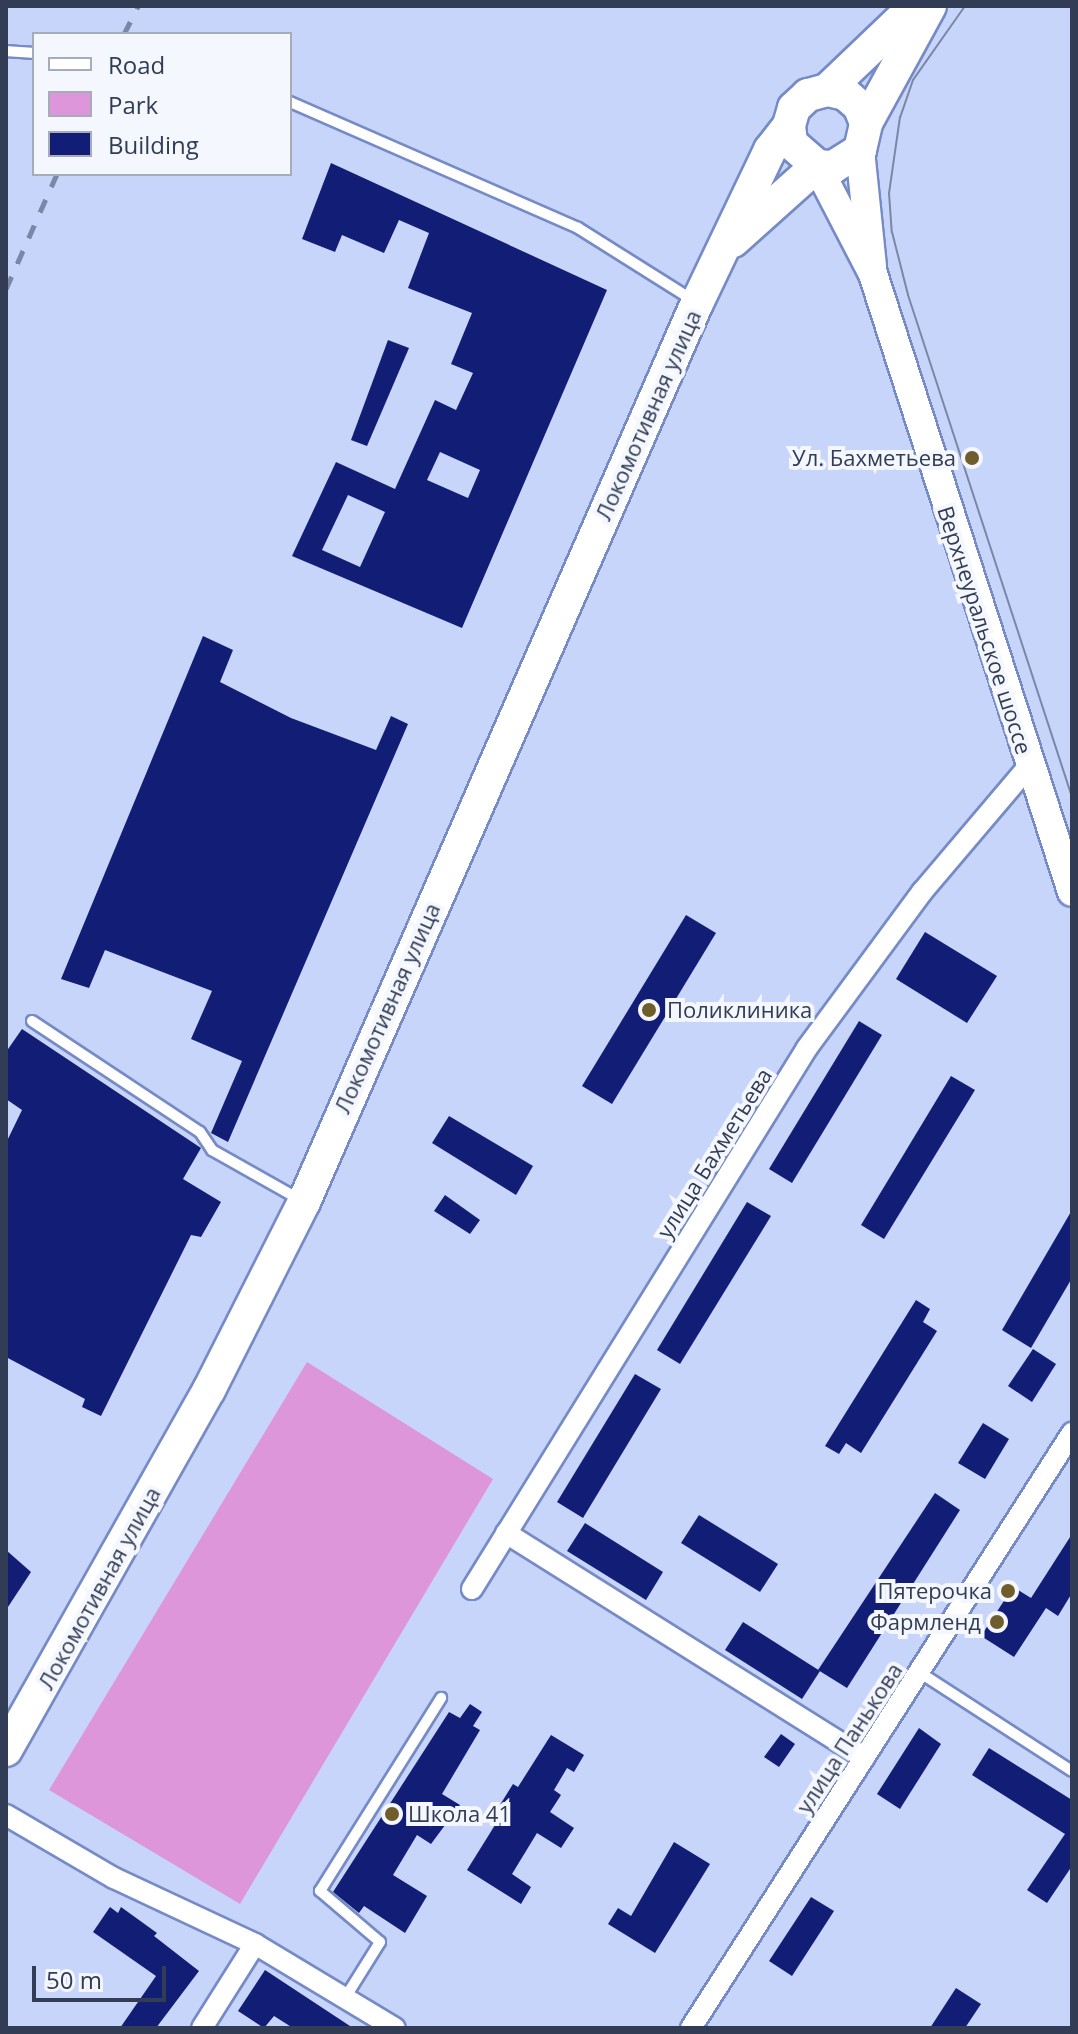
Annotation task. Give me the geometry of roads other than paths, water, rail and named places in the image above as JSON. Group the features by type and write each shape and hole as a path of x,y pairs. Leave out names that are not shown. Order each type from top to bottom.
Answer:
{"main road":[{"path":"827,90 915,6"},
{"path":"728,246 817,166 841,164 863,136 930,6"},
{"path":"728,246 747,196 789,126 794,108 808,95 827,90 845,94 859,106 873,274"},
{"path":"789,126 791,143 817,166 873,274"},
{"name":"Локомотивная улица","path":"6,1750 201,1404 304,1202 697,303 728,246"},
{"name":"Верхнеуральское шоссе","path":"873,274 1072,892"}],"street":[{"name":"улица Бахметьева","path":"472,1589 807,1048 922,892 1029,766"},
{"name":"улица Панькова","path":"691,2028 1072,1433"},
{"path":"506,1533 864,1758"},
{"path":"6,1815 114,1878 255,1944 395,2028"},
{"path":"202,2028 255,1944"}],"lane":[{"path":"6,51 32,53"},
{"path":"292,103 578,228 697,303"},
{"path":"32,1021 200,1132 212,1150 304,1202"},
{"path":"919,1672 1072,1771"},
{"path":"345,1998 380,1942 320,1891 441,1698"}],"tram line":[{"path":"965,6 913,80 900,117 889,193 892,232 908,295 1072,797"}],"railway":[{"path":"125,32 138,6"},
{"path":"6,289 56,176"}],"place":[{"name":"Ул. Бахметьева","path":"972,458"},
{"name":"Поликлиника","path":"649,1010"},
{"name":"Пятерочка","path":"1008,1591"},
{"name":"Фармленд","path":"997,1622"},
{"name":"Школа 41","path":"392,1814"}]}
